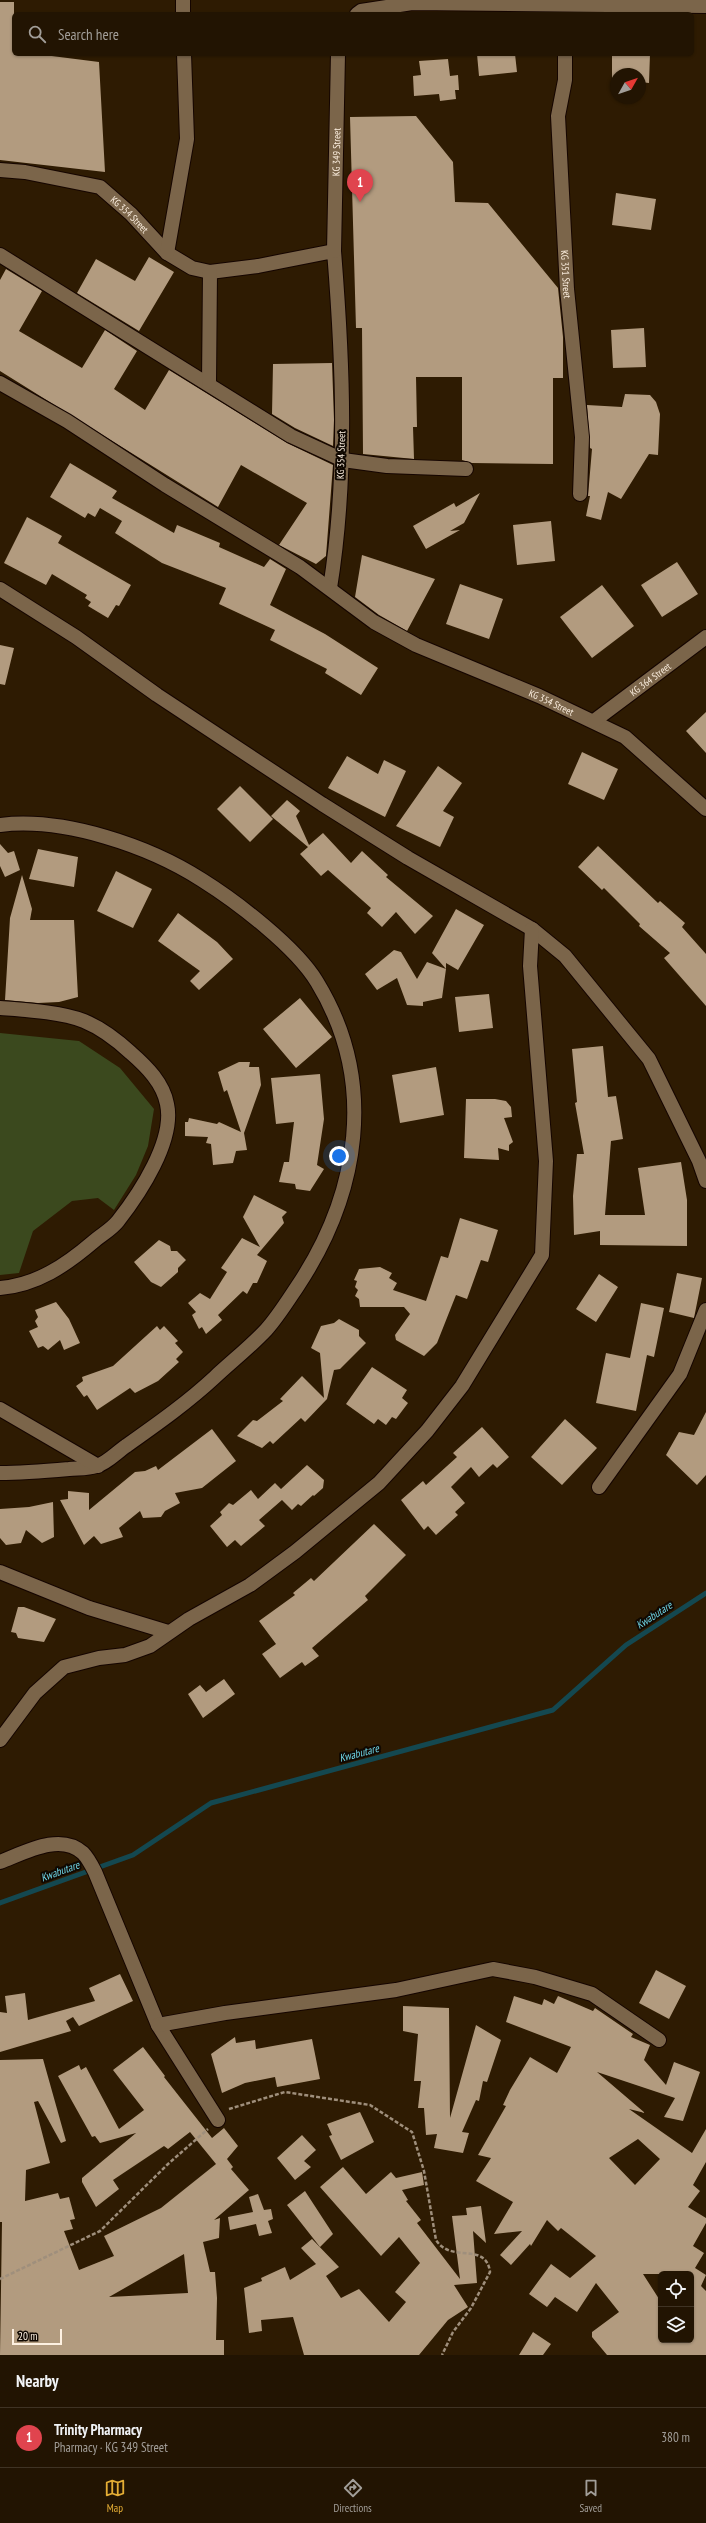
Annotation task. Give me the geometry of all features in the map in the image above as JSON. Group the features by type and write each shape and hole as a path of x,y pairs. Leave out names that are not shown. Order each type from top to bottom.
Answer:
{"street":[{"path":"183,0 183,12"},
{"path":"360,12 412,1 564,7 706,6"},
{"path":"167,253 187,139 184,56"},
{"name":"KG 349 Street","path":"334,251 338,56"},
{"name":"KG 351 Street","path":"565,56 565,80 558,116 567,289 582,437 580,494"},
{"name":"KG 354 Street","path":"0,170 25,172 100,187 131,214 167,253 192,268 210,272 258,266 334,251 342,348 343,460 338,537 330,588 374,622 416,645 594,721 625,737 706,809"},
{"path":"0,255 209,383 291,436 343,460 387,466 466,469"},
{"path":"209,383 210,272"},
{"path":"0,383 67,421 165,485 330,588"},
{"path":"0,589 76,637 157,695 322,804 408,858 532,929 565,956 648,1059 699,1161 706,1182"},
{"name":"KG 364 Street","path":"594,721 706,637"},
{"path":"0,825 31,823 100,835 144,849 188,871 225,894 293,953 317,981 339,1028 354,1079 356,1125 348,1174 335,1218 311,1266 266,1330 192,1398 98,1466 0,1473"},
{"path":"0,1740 35,1693 64,1667 138,1651 250,1585 295,1552 379,1483 427,1431 462,1386 542,1255 546,1161 530,966 532,929"},
{"path":"0,1008 47,1014 83,1021 118,1041 146,1066 163,1089 169,1118 161,1152 141,1187 118,1222 62,1266 34,1281 18,1286 0,1288"},
{"path":"599,1487 680,1374 706,1310"},
{"path":"0,1410 98,1466"},
{"path":"0,1572 89,1608 168,1632"},
{"path":"0,1862 44,1845 63,1844 84,1853 95,1872 158,2025 218,2120"},
{"path":"158,2025 225,2013 382,1992 492,1969 535,1977 592,1994 659,2040"}],"path":[{"path":"0,2279 100,2231 168,2164 232,2107 286,2092 370,2104 412,2132 424,2171 436,2240 441,2248 450,2252 483,2257 487,2261 490,2272 472,2308 453,2332 442,2355"}],"green space":[{"path":"0,1033 79,1041 120,1068 154,1109 148,1146 136,1175 114,1210 98,1198 72,1201 33,1231 19,1273 0,1275"}],"building":[{"path":"0,2 14,2 14,12 12,12 12,56 52,56 99,62 105,172 0,160"},
{"path":"477,56 515,56 517,72 479,76"},
{"path":"612,56 650,56 649,83 646,83 646,68 612,68"},
{"path":"448,59 450,76 458,75 459,90 455,90 456,99 440,101 439,94 414,96 413,76 421,75 419,61"},
{"path":"416,116 453,162 455,202 488,203 558,288 563,337 563,378 553,378 553,464 472,463 462,460 462,377 416,377 417,427 413,427 414,459 363,454 362,328 356,328 350,117"},
{"path":"616,193 656,199 651,230 612,225"},
{"path":"149,257 174,272 139,331 77,293 96,259 135,281"},
{"path":"6,269 42,291 19,331 82,368 105,330 137,351 114,389 145,410 169,370 287,443 333,465 326,556 316,564 279,545 307,503 241,465 218,507 0,371 0,280"},
{"path":"644,328 646,367 613,368 611,330"},
{"path":"332,363 334,420 333,446 295,428 272,414 273,364"},
{"path":"625,394 650,395 656,402 660,414 658,455 649,454 621,499 608,492 601,520 586,516 590,496 588,496 592,449 590,448 587,405 622,407"},
{"path":"70,463 117,491 112,498 174,533 177,525 220,543 219,547 264,567 270,559 286,569 270,605 325,634 378,668 361,695 325,673 327,669 270,640 275,630 219,604 226,588 162,563 115,533 122,521 100,508 95,517 88,513 85,518 50,497"},
{"path":"480,493 464,523 450,531 460,530 426,549 413,526 454,503 456,507"},
{"path":"27,517 62,536 58,543 131,585 119,606 116,605 108,618 88,606 91,602 85,598 87,595 52,574 46,585 4,563"},
{"path":"551,521 555,561 517,565 513,525"},
{"path":"362,555 435,579 407,631 379,615 355,597"},
{"path":"677,562 698,594 662,617 641,585"},
{"path":"460,584 503,599 489,639 446,624"},
{"path":"602,585 634,626 592,658 560,617"},
{"path":"0,645 14,648 5,685 0,684"},
{"path":"706,712 706,753 686,731"},
{"path":"582,752 618,769 604,800 568,784"},
{"path":"347,756 378,774 384,760 406,771 385,817 328,788"},
{"path":"438,766 462,783 443,811 454,817 440,847 396,826"},
{"path":"240,786 273,819 250,842 217,809"},
{"path":"287,800 300,811 296,816 309,845 323,833 351,863 362,851 388,875 386,877 433,916 415,934 396,912 382,927 367,913 371,908 328,870 321,876 300,854 308,847 271,816"},
{"path":"0,844 8,853 14,851 20,870 5,877 0,866"},
{"path":"598,846 658,903 660,901 685,923 682,927 706,954 706,1006 664,958 670,953 639,926 640,924 604,888 602,890 578,867"},
{"path":"38,849 78,857 74,887 29,879"},
{"path":"116,871 152,889 133,928 97,911"},
{"path":"22,875 32,909 30,920 74,920 78,997 59,1002 38,1003 5,1000 10,918"},
{"path":"456,909 484,925 458,970 446,963 446,969 432,953"},
{"path":"178,913 217,942 233,959 199,990 190,981 200,971 158,941"},
{"path":"394,950 401,952 417,979 427,962 446,969 442,998 423,1002 423,1006 407,1005 397,978 377,990 365,974"},
{"path":"489,994 493,1028 459,1032 455,997"},
{"path":"300,998 332,1037 296,1068 263,1029"},
{"path":"603,1046 608,1097 616,1096 623,1139 611,1141 605,1215 645,1215 638,1168 681,1162 687,1200 687,1246 600,1245 600,1231 574,1235 573,1196 577,1154 584,1154 575,1103 577,1102 572,1049"},
{"path":"239,1062 250,1062 249,1067 259,1067 261,1085 244,1133 247,1150 236,1151 233,1163 213,1165 211,1144 206,1143 208,1137 185,1136 185,1122 188,1122 189,1118 217,1124 219,1122 241,1132 227,1090 224,1092 218,1072"},
{"path":"436,1067 444,1115 400,1123 392,1075"},
{"path":"320,1074 324,1119 317,1165 324,1169 310,1191 296,1189 295,1184 279,1182 284,1162 289,1162 294,1122 276,1124 271,1078"},
{"path":"466,1099 495,1099 506,1101 511,1107 512,1117 504,1118 513,1142 509,1145 509,1151 498,1148 499,1160 464,1158"},
{"path":"254,1195 287,1212 282,1217 284,1223 257,1255 267,1261 257,1283 253,1283 247,1294 243,1291 218,1315 222,1320 206,1334 202,1327 199,1329 192,1315 196,1312 188,1303 200,1293 210,1299 227,1272 221,1268 242,1238 260,1247 243,1217"},
{"path":"460,1218 498,1230 488,1262 481,1260 467,1299 456,1295 437,1343 424,1356 396,1340 395,1335 410,1314 404,1307 360,1307 359,1299 355,1296 358,1290 355,1287 357,1281 354,1280 359,1269 380,1267 392,1273 389,1278 397,1283 393,1290 426,1301 441,1256 448,1258"},
{"path":"159,1240 170,1246 171,1251 177,1251 186,1260 178,1268 178,1272 161,1287 151,1282 134,1262"},
{"path":"677,1273 702,1278 694,1318 669,1312"},
{"path":"599,1274 618,1287 596,1322 576,1309"},
{"path":"56,1302 69,1319 80,1343 64,1350 60,1340 48,1350 43,1346 38,1348 29,1331 38,1327 35,1321 38,1317 35,1310"},
{"path":"641,1303 664,1308 654,1357 647,1355 636,1411 596,1403 606,1353 630,1358"},
{"path":"339,1319 359,1330 359,1336 366,1343 340,1369 334,1370 327,1399 305,1422 301,1418 273,1444 270,1441 262,1448 237,1436 253,1420 257,1421 283,1401 280,1399 302,1376 324,1398 320,1353 311,1348 321,1326 334,1323"},
{"path":"157,1326 160,1330 164,1326 178,1341 175,1343 183,1352 176,1359 179,1362 158,1381 135,1393 130,1388 97,1410 87,1395 84,1397 76,1386 83,1381 82,1377 113,1366"},
{"path":"372,1367 407,1390 402,1398 408,1403 396,1419 392,1417 386,1425 378,1419 374,1424 346,1404"},
{"path":"706,1412 706,1475 697,1485 666,1455 679,1432 694,1435"},
{"path":"565,1419 597,1448 562,1485 531,1457"},
{"path":"482,1427 509,1457 497,1468 493,1464 479,1477 471,1467 451,1487 465,1503 455,1512 458,1515 436,1535 428,1526 424,1530 401,1500 423,1481 426,1485 457,1457 453,1453"},
{"path":"212,1429 236,1461 202,1488 175,1493 180,1503 165,1511 161,1517 143,1518 140,1511 119,1528 123,1537 101,1544 94,1536 84,1545 60,1500 68,1499 68,1491 89,1493 89,1510 135,1472 145,1471 156,1466 158,1470"},
{"path":"307,1465 324,1480 323,1488 301,1506 298,1504 292,1510 282,1500 259,1520 265,1526 241,1546 235,1540 227,1547 210,1526 222,1515 220,1512 229,1503 233,1505 251,1490 258,1499 275,1483 281,1489"},
{"path":"53,1502 54,1537 42,1543 26,1530 21,1543 6,1545 0,1538 0,1509 29,1507"},
{"path":"374,1524 406,1555 365,1596 368,1600 312,1648 319,1656 305,1666 302,1662 280,1678 262,1654 276,1644 259,1621 295,1595 293,1593 311,1578 314,1581"},
{"path":"18,1607 24,1607 56,1619 44,1642 18,1638 16,1633 11,1632"},
{"path":"224,1679 235,1694 203,1718 188,1694 200,1685 206,1692"},
{"path":"656,1970 686,1986 669,2019 639,2003"},
{"path":"120,1974 133,2001 79,2026 73,2017 66,2021 71,2031 0,2052 0,2012 7,2013 5,1996 25,1993 28,2020 95,2001 89,1988"},
{"path":"514,1996 542,2005 544,1999 554,2004 558,1996 593,2011 595,2008 633,2034 631,2037 650,2045 644,2060 666,2085 674,2062 700,2072 683,2121 664,2117 675,2098 597,2072 645,2113 629,2109 692,2153 706,2129 706,2162 693,2185 700,2191 688,2207 706,2218 706,2223 693,2246 704,2253 695,2268 706,2275 701,2286 706,2291 706,2355 607,2355 592,2337 592,2332 619,2312 596,2283 577,2312 555,2297 547,2307 529,2294 551,2264 570,2278 596,2256 561,2228 558,2231 547,2220 531,2246 530,2244 511,2265 500,2255 522,2231 494,2234 513,2202 476,2181 491,2158 478,2155 506,2106 503,2105 510,2090 530,2057 557,2073 571,2047 506,2022","holes":["638,2139 660,2159 635,2185 609,2158"]},
{"path":"403,2006 449,2008 450,2118 476,2025 501,2040 487,2082 483,2081 479,2101 476,2100 462,2132 469,2133 463,2153 434,2148 437,2134 426,2135 424,2108 418,2108 421,2081 414,2081 418,2034 403,2031"},
{"path":"235,2037 236,2043 255,2040 256,2049 312,2039 320,2079 277,2087 275,2077 245,2083 222,2093 211,2054"},
{"path":"143,2047 165,2076 164,2077 212,2138 224,2128 238,2146 227,2159 233,2167 231,2169 249,2190 214,2220 220,2218 219,2238 203,2242 210,2272 215,2272 217,2298 216,2340 224,2340 224,2355 0,2355 2,2222 0,2222 0,2060 43,2059 66,2141 61,2143 38,2101 34,2102 50,2163 26,2170 25,2201 58,2193 60,2199 69,2197 75,2219 70,2220 73,2229 64,2231 79,2270 114,2256 104,2236 161,2208 216,2164 190,2132 168,2149 164,2146 113,2180 119,2189 96,2207 82,2182 82,2178 136,2133 100,2143 95,2136 92,2137 58,2076 79,2065 81,2070 86,2067 119,2129 144,2110 113,2070","holes":["184,2254 188,2293 109,2297"]},
{"path":"360,2112 374,2142 341,2160 329,2136 332,2135 327,2124"},
{"path":"302,2135 316,2150 304,2161 311,2167 295,2180 277,2158"},
{"path":"343,2167 366,2194 391,2172 396,2178 422,2172 424,2185 402,2190 408,2200 406,2201 421,2220 417,2223 460,2279 452,2216 467,2215 466,2208 481,2206 486,2243 473,2231 477,2283 454,2285 468,2307 448,2320 419,2355 304,2355 293,2317 261,2320 262,2331 249,2333 244,2288 262,2281 261,2278 285,2267 290,2280 316,2264 301,2248 312,2239 339,2267 326,2276 341,2298 359,2289 389,2322 406,2302 395,2292 420,2263 399,2237 381,2256 320,2187"},
{"path":"305,2191 333,2234 320,2247 287,2205"},
{"path":"258,2194 264,2210 271,2209 273,2219 268,2221 272,2233 259,2236 256,2224 230,2230 228,2217 253,2212 249,2197"},
{"path":"533,2332 551,2344 543,2355 519,2355"}],"waterway":[{"name":"Kwabutare","path":"0,1903 133,1855 211,1803 553,1710 626,1645 706,1593"}],"place":[{"name":"Trinity Pharmacy","path":"360,202"}]}
